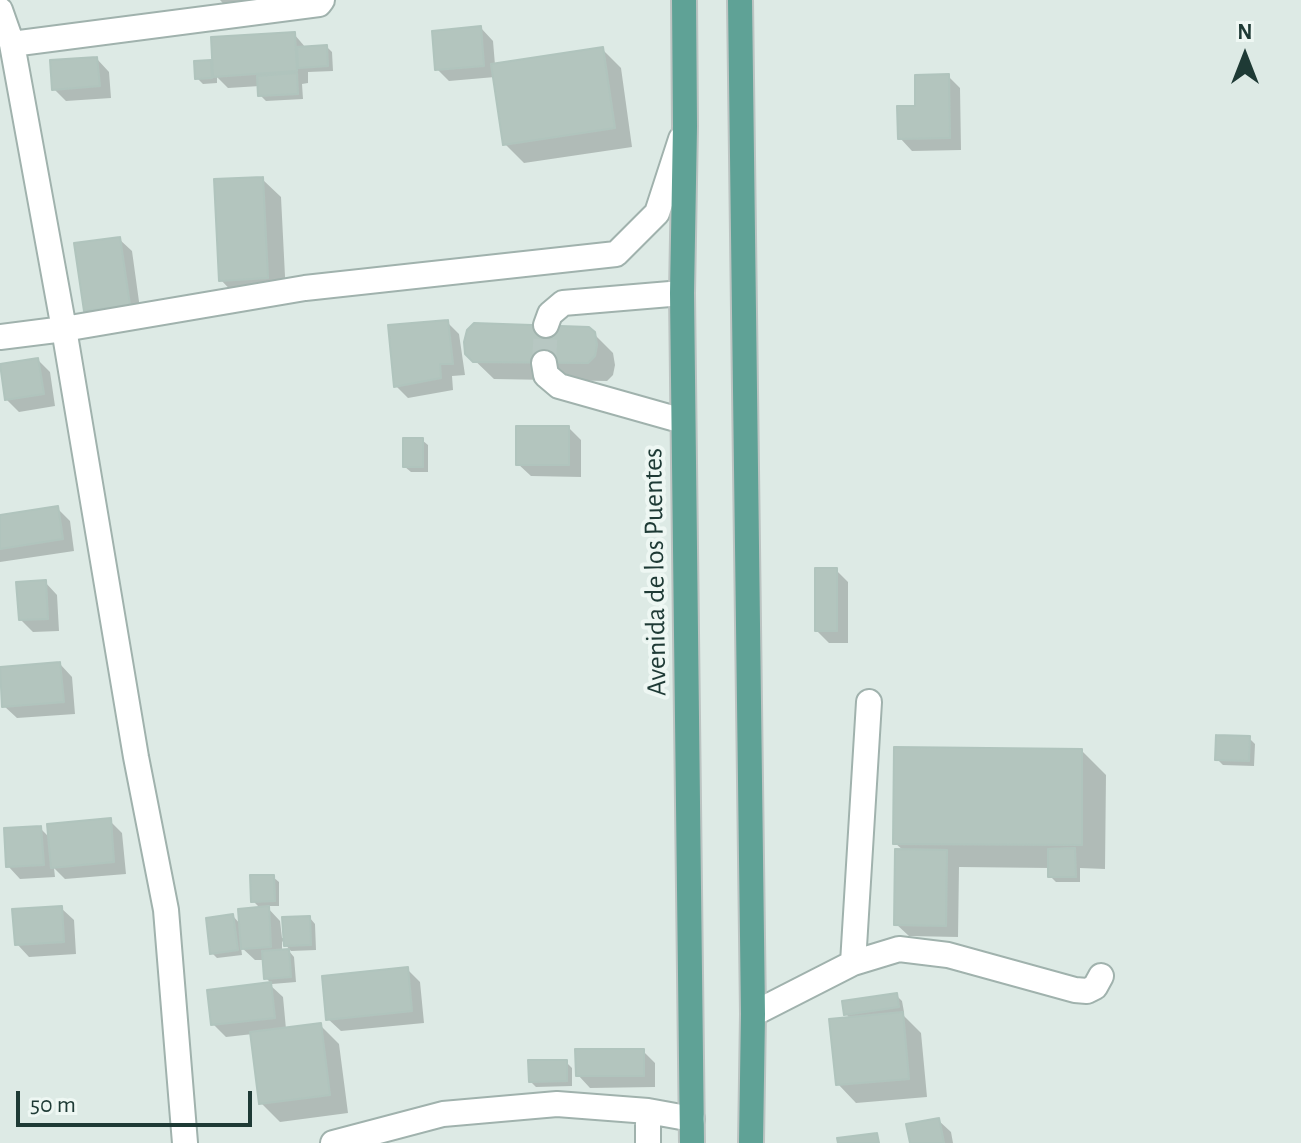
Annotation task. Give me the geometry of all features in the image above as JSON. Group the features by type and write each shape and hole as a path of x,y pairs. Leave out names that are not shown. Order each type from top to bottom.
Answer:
{"main road":[{"name":"Avenida de los Puentes","path":"684,0 682,293 692,1131"},
{"path":"740,0 753,1014 751,1143"}],"street":[{"path":"12,44 319,4 322,0"},
{"path":"0,10 12,44 136,757 166,910 185,1143"},
{"path":"0,337 305,288 616,254 657,213 685,126"},
{"path":"546,325 550,314 563,303 682,293"},
{"path":"544,363 546,375 559,386 683,421"},
{"path":"853,963 869,702"},
{"path":"753,1014 853,963 899,949 948,955 1075,990 1087,991 1095,987 1101,976"},
{"path":"333,1143 443,1114 557,1104 648,1111 692,1131"},
{"path":"648,1111 648,1143"}],"building":[{"path":"481,26 484,66 435,70 432,31"},
{"path":"295,32 297,71 213,77 211,37"},
{"path":"327,45 328,66 298,68 297,47"},
{"path":"603,47 615,128 503,145 491,64"},
{"path":"97,57 100,86 52,90 50,60"},
{"path":"211,60 212,78 195,79 194,61"},
{"path":"297,73 298,94 258,96 257,76"},
{"path":"949,74 950,138 898,139 897,106 915,106 915,75"},
{"path":"263,177 268,278 219,281 214,179"},
{"path":"120,237 130,305 84,311 74,243"},
{"path":"448,320 453,364 440,364 441,378 394,387 388,325"},
{"path":"474,323 589,327 595,332 595,356 588,363 473,362 465,354 464,342 467,330"},
{"path":"38,358 44,394 5,400 0,364"},
{"path":"516,426 569,426 569,465 516,465"},
{"path":"403,438 423,438 423,467 403,467"},
{"path":"58,506 63,539 0,549 0,515"},
{"path":"815,568 837,568 837,631 815,631"},
{"path":"46,580 48,619 19,620 16,582"},
{"path":"60,662 64,702 2,707 0,667"},
{"path":"1216,735 1250,736 1249,761 1215,760"},
{"path":"894,747 1082,749 1082,845 893,844"},
{"path":"111,818 114,862 51,868 47,824"},
{"path":"41,826 44,865 6,867 4,828"},
{"path":"1075,848 1076,877 1048,877 1048,849"},
{"path":"895,849 947,850 946,926 894,925"},
{"path":"250,875 274,875 275,901 251,902"},
{"path":"62,906 64,942 15,945 12,909"},
{"path":"269,906 271,947 241,949 238,909"},
{"path":"233,914 238,950 210,954 206,918"},
{"path":"310,916 311,945 284,946 282,917"},
{"path":"289,949 291,977 264,979 262,951"},
{"path":"408,967 412,1011 326,1020 322,976"},
{"path":"271,982 275,1018 211,1025 207,990"},
{"path":"897,993 899,1007 844,1015 842,1001"},
{"path":"903,1012 909,1079 836,1085 829,1019"},
{"path":"321,1023 330,1095 259,1104 250,1032"},
{"path":"575,1049 644,1049 644,1076 576,1076"},
{"path":"528,1060 567,1060 567,1081 529,1082"},
{"path":"939,1118 944,1143 910,1143 906,1124"},
{"path":"877,1133 879,1143 838,1143 837,1138"}],"tunnel":[{"path":"544,363 546,325"}]}
